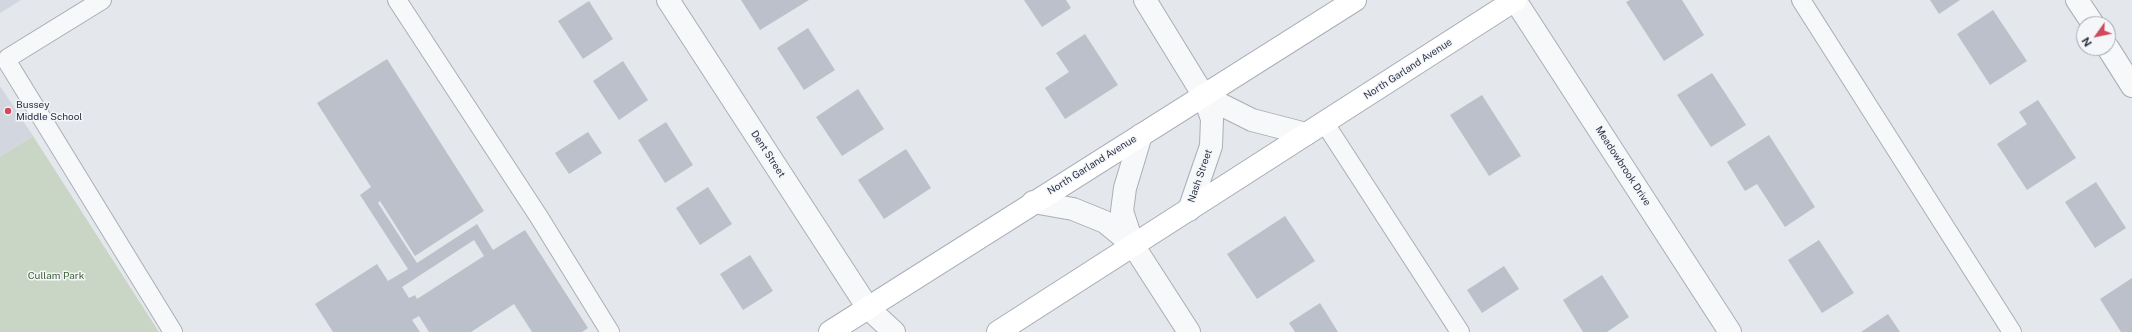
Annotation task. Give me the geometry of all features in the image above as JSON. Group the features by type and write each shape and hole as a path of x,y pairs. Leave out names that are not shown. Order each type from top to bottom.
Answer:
{"main road":[{"name":"North Garland Avenue","path":"830,332 1033,202 1355,0"},
{"name":"North Garland Avenue","path":"998,332 1515,0"}],"street":[{"name":"Dent Street","path":"668,0 868,308 894,332"},
{"name":"Nash Street","path":"1145,0 1204,96 1212,119 1211,146 1189,210"},
{"name":"Meadowbrook Drive","path":"1515,0 1730,332"},
{"path":"2077,0 2088,16"},
{"path":"2113,56 2132,86"},
{"path":"1204,96 1252,120 1306,134"},
{"path":"1141,135 1125,188 1122,211 1133,245 1189,332"},
{"path":"1033,202 1073,209 1105,222 1133,245"},
{"name":"Dent Street","path":"868,308 872,332"}],"lane":[{"path":"102,0 8,58 8,63 174,332"},
{"path":"397,0 539,217 610,332"},
{"path":"1801,0 2012,332"},
{"path":"1324,122 1460,332"}],"shaded area":[{"path":"0,0 21,0 0,13"},
{"name":"Bussey Middle School","path":"0,86 33,136 0,157"}],"green space":[{"name":"Cullam Park","path":"33,136 159,332 0,332 0,157"}],"building":[{"path":"741,0 809,0 760,30"},
{"path":"1024,0 1066,0 1071,8 1042,27"},
{"path":"1630,0 1682,0 1704,35 1664,61 1626,2"},
{"path":"1930,0 1960,0 1939,14"},
{"path":"589,1 613,39 583,59 558,21"},
{"path":"1993,10 2027,61 1990,85 1957,34"},
{"path":"808,28 835,70 804,90 777,48"},
{"path":"1085,34 1118,85 1065,119 1045,88 1069,72 1056,53"},
{"path":"387,59 484,211 415,256 380,201 378,203 417,263 477,224 493,250 525,230 588,328 582,332 532,332 514,304 471,332 429,332 419,316 412,320 420,332 333,332 315,304 377,264 388,281 408,269 360,195 371,187 317,103","holes":["474,240 484,256 417,299 415,295 409,298 402,287"]},
{"path":"623,61 648,100 619,120 593,81"},
{"path":"1712,73 1746,125 1711,147 1677,95"},
{"path":"858,89 884,129 842,156 816,117"},
{"path":"1482,95 1521,156 1489,176 1450,115"},
{"path":"2038,100 2076,158 2027,190 1997,144 2027,124 2019,112"},
{"path":"666,122 693,165 665,183 638,140"},
{"path":"588,132 602,153 569,174 555,153"},
{"path":"1769,135 1815,207 1785,227 1757,184 1745,191 1727,162"},
{"path":"906,149 931,188 884,219 858,180"},
{"path":"2096,182 2126,228 2095,248 2065,202"},
{"path":"708,187 732,224 700,245 676,208"},
{"path":"1285,216 1315,261 1257,299 1227,254"},
{"path":"1819,240 1854,293 1822,313 1788,260"},
{"path":"750,255 773,291 743,310 720,274"},
{"path":"1504,266 1519,289 1482,313 1467,290"},
{"path":"1602,275 1629,317 1607,332 1583,332 1563,300"},
{"path":"2132,278 2132,332 2121,332 2100,299"},
{"path":"1320,303 1338,332 1295,332 1289,323"},
{"path":"1888,314 1900,332 1861,332"}],"place":[{"name":"Bussey Middle School","path":"8,111"}]}
